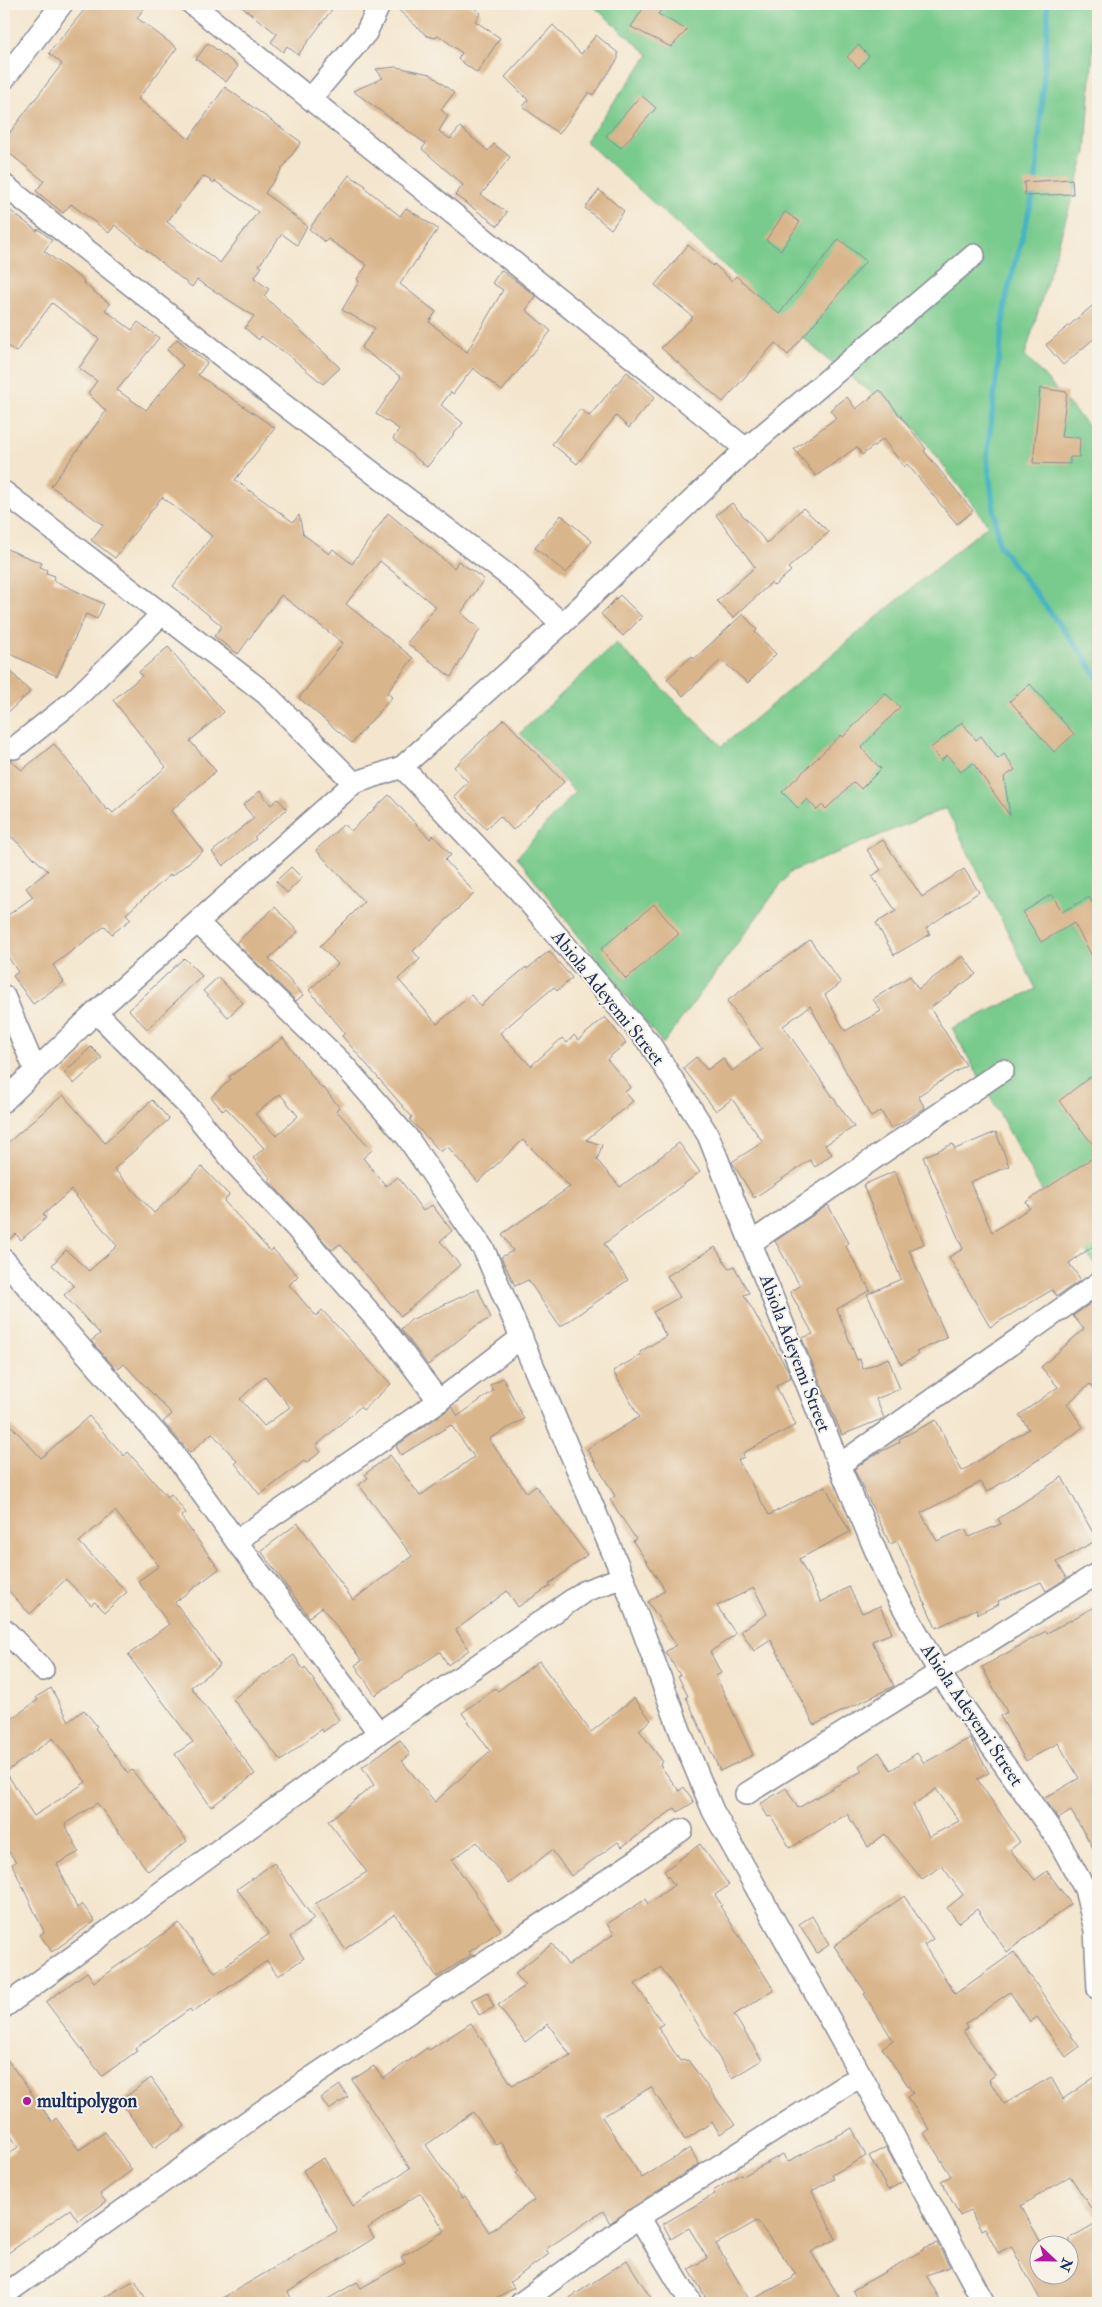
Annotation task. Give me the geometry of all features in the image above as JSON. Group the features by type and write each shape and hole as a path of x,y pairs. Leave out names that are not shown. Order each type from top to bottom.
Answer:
{"street":[{"path":"4,79 62,4"},
{"path":"192,4 746,450"},
{"path":"311,98 366,33 380,4"},
{"path":"4,185 276,399 514,580 562,624"},
{"path":"4,1101 96,1012 354,783 402,767 562,624 746,450 974,255"},
{"path":"4,492 266,694 354,783"},
{"path":"14,748 71,703 162,614"},
{"name":"Abiola Adeyemi Street","path":"402,767 519,891 650,1044 708,1135 839,1465 888,1580 940,1674 1058,1840 1085,1890 1097,1930 1098,1989"},
{"path":"198,923 341,1062 407,1137 484,1250 623,1577 679,1727 713,1811 862,2077 984,2303"},
{"path":"4,996 35,1070"},
{"path":"96,1012 190,1108 236,1165 297,1229 387,1332 439,1401"},
{"path":"752,1242 1003,1070"},
{"path":"4,1260 173,1453 379,1733"},
{"path":"839,1465 1098,1284"},
{"path":"236,1541 439,1401 522,1337"},
{"path":"746,1794 940,1674 1098,1573"},
{"path":"4,2007 379,1733 585,1591 623,1577"},
{"path":"4,1629 44,1670"},
{"path":"4,2295 275,2102 682,1830"},
{"path":"520,2303 639,2218 847,2084 862,2077"},
{"path":"639,2218 691,2303"}],"green space":[{"path":"591,4 1096,4 1086,152 1025,355 1098,437 1098,1269 1043,1193 952,1028 1036,989 946,808 790,872 663,1044 517,857 575,792 520,733 616,643 722,746 988,525 909,420 830,362 585,141 649,55"}],"building":[{"path":"89,4 147,4 137,18 177,48 138,99 189,139 225,87 301,142 265,193 307,226 297,245 282,234 259,265 262,267 254,278 269,289 264,296 340,368 323,384 287,354 261,336 259,340 245,328 254,316 197,280 192,287 115,225 109,233 71,204 63,213 36,191 44,181 4,149 4,140 62,64 49,53","holes":["203,176 214,183 215,181 258,212 220,263 167,222"]},
{"path":"238,4 336,4 298,55 287,46 283,52 271,42 277,34"},
{"path":"392,4 468,4 481,13 475,21 500,38 477,73 458,59 462,53 438,35 436,38 427,36"},
{"path":"646,4 666,4 658,14 687,30 671,47 631,27"},
{"path":"553,25 581,54 596,35 618,53 618,59 593,95 589,92 559,134 523,107 528,100 505,77"},
{"path":"208,43 238,66 226,82 196,59"},
{"path":"858,45 869,56 859,68 847,57"},
{"path":"396,67 430,74 454,93 441,110 448,116 439,131 450,139 460,127 488,151 494,144 510,157 481,195 507,212 498,226 455,195 463,185 422,149 426,144 353,91 383,78 376,69"},
{"path":"641,95 656,108 621,148 606,136"},
{"path":"349,175 366,186 365,188 400,216 406,208 438,229 400,284 436,312 429,322 467,352 503,290 492,283 501,270 536,296 526,310 551,331 502,391 473,368 453,394 451,392 441,405 463,423 427,467 393,439 399,429 376,414 401,377 361,348 375,328 342,310 359,281 357,279 367,265 328,239 325,242 309,229"},
{"path":"1072,179 1073,194 1025,196 1024,182"},
{"path":"599,190 624,211 611,229 585,208"},
{"path":"4,206 52,240 44,251 84,281 83,283 110,304 105,310 132,330 138,322 159,338 117,390 146,410 183,365 167,350 177,339 207,363 198,375 275,428 235,480 293,522 299,515 303,534 329,554 333,549 352,564 388,513 454,568 458,561 484,579 461,613 480,629 451,677 407,643 436,607 380,561 346,604 413,658 387,693 392,697 352,743 299,698 343,643 281,595 238,654 214,636 222,626 173,586 212,536 162,497 115,558 91,540 103,525 51,486 106,411 88,393 97,381 79,368 99,339 52,303 16,352 4,343"},
{"path":"785,212 800,222 781,250 766,240"},
{"path":"839,239 866,261 788,355 775,343 723,402 661,348 693,317 655,285 688,245 713,266 714,264 732,281 736,276 779,314"},
{"path":"1098,301 1098,335 1063,365 1046,345"},
{"path":"627,372 655,397 629,428 616,416 577,464 552,444 580,409 589,416"},
{"path":"1040,388 1067,392 1061,437 1080,438 1079,457 1070,457 1070,464 1033,463"},
{"path":"880,390 926,449 924,451 973,511 957,524 907,464 904,467 883,439 862,455 857,447 816,476 794,449 836,418 830,410 847,397 856,409"},
{"path":"732,503 767,543 803,508 829,532 788,568 791,571 774,586 771,583 733,618 717,601 755,567 716,515"},
{"path":"561,515 592,541 566,573 535,548"},
{"path":"4,548 42,563 40,567 47,570 46,573 55,576 53,580 104,604 97,619 86,614 57,676 4,651"},
{"path":"620,595 642,617 623,636 601,614"},
{"path":"743,614 757,630 755,632 776,654 748,683 721,660 683,696 667,679 692,656 694,659"},
{"path":"168,647 224,712 190,741 216,771 171,811 203,851 172,876 171,874 126,914 131,919 112,934 105,926 53,965 64,982 33,1004 13,976 18,972 4,951 4,918 33,897 26,888 48,871 4,830 4,755 22,770 54,744 107,810 109,809 113,813 166,767 113,700 142,676 139,672"},
{"path":"4,664 30,692 4,716"},
{"path":"1030,684 1074,734 1054,752 1010,701"},
{"path":"885,693 900,707 861,748 881,769 861,789 854,782 826,809 822,805 817,810 807,799 798,808 782,792 841,735 843,737"},
{"path":"504,719 564,782 513,830 500,816 486,829 454,796 468,782 454,767"},
{"path":"962,722 976,740 981,736 998,759 1004,754 1015,770 1004,777 1010,816 973,763 961,772 947,755 941,761 931,748"},
{"path":"260,791 271,805 278,799 287,809 254,837 256,839 223,866 212,852 254,818 243,805"},
{"path":"389,795 430,839 433,835 451,855 445,860 475,893 413,951 420,959 398,979 437,1024 471,995 480,1006 526,967 527,969 549,951 572,978 557,991 554,987 500,1033 531,1066 562,1038 567,1043 574,1035 578,1040 605,1017 626,1043 607,1059 631,1087 625,1092 633,1101 586,1140 602,1145 597,1160 620,1187 679,1143 700,1172 604,1244 628,1280 560,1327 528,1280 515,1286 501,1257 513,1251 502,1234 570,1187 523,1140 478,1182 447,1146 441,1152 410,1120 412,1117 342,1036 345,1033 309,990 338,964 320,946 364,902 316,850 344,824 351,831"},
{"path":"883,840 922,897 964,869 979,892 926,928 930,934 894,955 876,923 896,911 872,876 881,870 867,850"},
{"path":"291,867 302,878 287,893 276,881"},
{"path":"1052,894 1062,912 1089,897 1098,914 1098,967 1074,923 1041,942 1023,912"},
{"path":"654,904 679,934 626,979 601,949"},
{"path":"275,907 298,932 269,958 303,995 296,1001 236,943"},
{"path":"810,940 841,983 825,995 845,1031 881,1011 873,999 910,976 918,989 963,956 976,974 930,1008 966,1065 918,1096 925,1108 891,1129 881,1111 871,1117 810,1006 783,1026 854,1127 825,1145 832,1154 815,1167 810,1160 754,1198 732,1162 763,1142 732,1099 716,1111 683,1068 696,1057 707,1070 723,1058 732,1071 762,1049 727,1001"},
{"path":"184,958 202,976 147,1029 129,1010"},
{"path":"218,977 243,1003 228,1017 203,991"},
{"path":"283,1038 322,1089 324,1088 339,1107 336,1110 372,1150 363,1158 386,1186 398,1177 423,1211 432,1205 452,1231 440,1241 460,1265 401,1316 340,1244 332,1250 269,1181 271,1178 253,1158 264,1148 226,1108 223,1111 211,1097 231,1079 229,1077","holes":["280,1094 298,1116 276,1136 255,1114"]},
{"path":"91,1047 102,1058 74,1084 64,1073"},
{"path":"1090,1077 1098,1087 1098,1151 1059,1101"},
{"path":"63,1095 105,1143 152,1100 169,1119 114,1169 154,1213 202,1167 229,1195 224,1201 270,1251 273,1249 298,1276 289,1285 316,1316 322,1310 391,1384 363,1410 360,1407 316,1446 321,1452 306,1463 304,1461 260,1495 235,1463 237,1461 212,1433 190,1453 163,1422 172,1414 124,1364 116,1369 91,1341 100,1334 64,1295 74,1286 52,1265 66,1250 89,1271 117,1246 71,1190 43,1215 46,1218 21,1240 16,1234 4,1244 4,1146","holes":["265,1376 290,1407 264,1426 240,1399"]},
{"path":"996,1132 1009,1166 970,1182 992,1232 1030,1208 1026,1202 1098,1154 1098,1243 1069,1263 1081,1280 1057,1296 1052,1290 990,1327 949,1257 963,1249 923,1157 953,1144 955,1149"},
{"path":"895,1171 924,1244 909,1250 947,1338 916,1352 918,1355 901,1364 867,1294 901,1279 863,1185"},
{"path":"828,1205 849,1243 845,1245 870,1290 837,1309 857,1360 860,1359 863,1369 888,1358 900,1389 876,1399 884,1418 842,1435 802,1338 813,1334 790,1292 800,1286 775,1241"},
{"path":"715,1247 729,1269 734,1266 749,1293 744,1295 791,1377 776,1386 796,1425 743,1453 744,1457 738,1460 769,1515 825,1486 850,1532 799,1559 821,1602 849,1587 862,1613 880,1606 892,1633 872,1641 894,1686 814,1725 771,1640 754,1651 741,1631 767,1614 754,1588 717,1606 736,1634 710,1652 721,1673 716,1676 753,1755 720,1771 686,1697 688,1696 678,1676 680,1675 665,1652 676,1645 648,1602 665,1590 633,1541 636,1539 610,1500 615,1496 587,1449 639,1417 613,1371 641,1355 640,1352 666,1336 653,1312 680,1297 667,1276"},
{"path":"478,1289 491,1318 477,1325 428,1365 401,1329 411,1320"},
{"path":"1095,1300 1098,1304 1098,1396 1090,1384 1067,1404 1083,1427 1049,1453 987,1492 981,1482 921,1513 937,1541 965,1529 969,1537 1001,1524 998,1519 1062,1477 1097,1540 1057,1562 1067,1578 1046,1591 1041,1582 998,1601 999,1604 978,1614 976,1609 936,1628 897,1541 890,1544 854,1469 878,1453 900,1442 899,1439 936,1420 962,1471 1029,1429 1019,1415 1058,1387 1041,1367 1084,1329 1073,1316"},
{"path":"503,1378 524,1419 489,1439 527,1493 536,1486 587,1555 549,1584 550,1586 518,1607 507,1591 456,1630 469,1650 448,1665 440,1652 375,1695 355,1665 362,1661 322,1607 309,1617 261,1551 298,1523 353,1600 412,1556 359,1485 368,1478 365,1474 390,1455 420,1496 474,1457 451,1425 401,1455 396,1446 452,1407 458,1416 493,1391 490,1385"},
{"path":"89,1416 124,1456 128,1452 167,1497 171,1494 186,1513 181,1517 219,1569 175,1602 220,1665 191,1687 255,1774 211,1807 175,1754 193,1742 128,1655 169,1624 138,1581 159,1566 115,1511 79,1542 127,1592 105,1612 95,1602 91,1605 66,1579 30,1614 4,1586 4,1418 41,1458"},
{"path":"1098,1605 1098,1856 1071,1811 1058,1819 1045,1798 1079,1778 1058,1743 1026,1761 1000,1716 1007,1712 982,1667 1046,1631 1047,1633"},
{"path":"294,1655 303,1669 305,1667 339,1720 323,1732 321,1729 281,1761 233,1699 264,1674"},
{"path":"539,1661 591,1732 634,1698 651,1720 639,1730 663,1762 660,1765 679,1791 684,1787 694,1802 678,1812 675,1808 622,1847 618,1842 571,1876 552,1850 509,1884 477,1842 452,1860 501,1930 469,1952 471,1955 437,1977 395,1914 345,1949 315,1904 367,1872 328,1821 374,1785 362,1767 400,1740 410,1755 402,1761 435,1802 490,1751 462,1713 495,1688 498,1691"},
{"path":"51,1688 69,1721 84,1710 128,1773 132,1770 187,1841 148,1871 97,1803 65,1824 79,1852 57,1864 77,1908 82,1904 95,1921 52,1952 40,1935 44,1932 12,1864 16,1862 4,1845 4,1724 38,1700 36,1697","holes":["53,1738 86,1782 34,1816 6,1772"]},
{"path":"970,1738 989,1773 977,1779 1020,1842 1010,1850 1035,1880 1047,1871 1071,1904 1007,1952 977,1909 959,1923 947,1908 963,1895 942,1866 922,1879 885,1834 868,1847 847,1814 790,1848 771,1816 768,1817 760,1804 786,1788 798,1808 862,1771 859,1766 879,1752 891,1770 917,1753 924,1763","holes":["936,1789 959,1821 929,1837 913,1805"]},
{"path":"700,1844 729,1885 715,1895 722,1905 720,1906 774,1990 734,2015 762,2060 732,2078 661,1967 635,1984 663,2024 658,2027 680,2061 688,2060 735,2125 720,2134 712,2122 685,2140 651,2087 602,2117 642,2178 690,2148 699,2164 610,2223 603,2211 546,2249 549,2254 510,2282 514,2288 487,2303 321,2303 357,2282 361,2288 405,2263 401,2257 445,2231 420,2193 368,2228 374,2238 288,2292 294,2303 214,2303 337,2231 303,2170 324,2158 353,2206 410,2168 352,2080 374,2066 383,2079 427,2048 429,2050 471,2023 512,2085 571,2056 548,2024 525,2042 498,2005 525,1986 515,1973 552,1944 568,1965 614,1934 607,1924 646,1899 648,1904 674,1885 664,1871","holes":["473,2112 496,2145 501,2142 519,2171 516,2173 534,2200 489,2232 465,2196 462,2198 426,2145"]},
{"path":"274,1863 314,1919 290,1937 304,1958 278,1976 267,1961 192,2012 190,2009 135,2048 137,2051 102,2076 46,2002 87,1972 94,1982 179,1923 215,1973 269,1934 237,1889"},
{"path":"904,1896 933,1939 924,1945 955,1994 1014,1952 1079,2047 1066,2057 1037,2017 1030,2022 1010,1992 965,2024 967,2028 963,2031 995,2075 989,2080 1004,2104 1051,2077 1063,2099 1098,2075 1098,2219 1070,2176 1021,2206 1036,2234 1030,2234 1030,2281 1011,2246 998,2253 985,2228 981,2230 970,2211 960,2216 941,2181 951,2176 924,2133 930,2129 907,2097 913,2093 882,2048 893,2040 864,1994 866,1993 834,1946"},
{"path":"812,1916 829,1945 817,1953 799,1924"},
{"path":"487,1992 494,2007 479,2015 471,2000"},
{"path":"4,2055 52,2122 56,2118 79,2150 105,2132 132,2170 100,2194 106,2202 78,2221 70,2209 4,2256 4,2157 18,2147 4,2126"},
{"path":"151,2078 185,2126 154,2148 120,2101"},
{"path":"340,2085 348,2097 329,2110 321,2098"},
{"path":"852,2128 866,2156 832,2175 834,2179 812,2191 836,2239 811,2252 843,2303 709,2303 689,2269 707,2258 689,2228 671,2239 663,2224 715,2194 713,2191 741,2174 743,2176 783,2154 787,2162","holes":["757,2221 796,2274 792,2276 793,2278 750,2301 716,2244"]},
{"path":"886,2147 904,2181 888,2190 869,2156"},
{"path":"1098,2222 1098,2303 1042,2303 1032,2284 1080,2284 1080,2234 1077,2234"},
{"path":"937,2243 950,2267 926,2275 942,2303 860,2303 853,2290 924,2248"},
{"path":"627,2260 654,2303 562,2303"},
{"path":"135,2280 148,2303 94,2303"}],"waterway":[{"path":"1047,4 1048,19 1035,189 1006,298 987,458 999,545 1086,659 1098,679"}],"place":[{"name":"multipolygon","path":"27,2101"}]}
